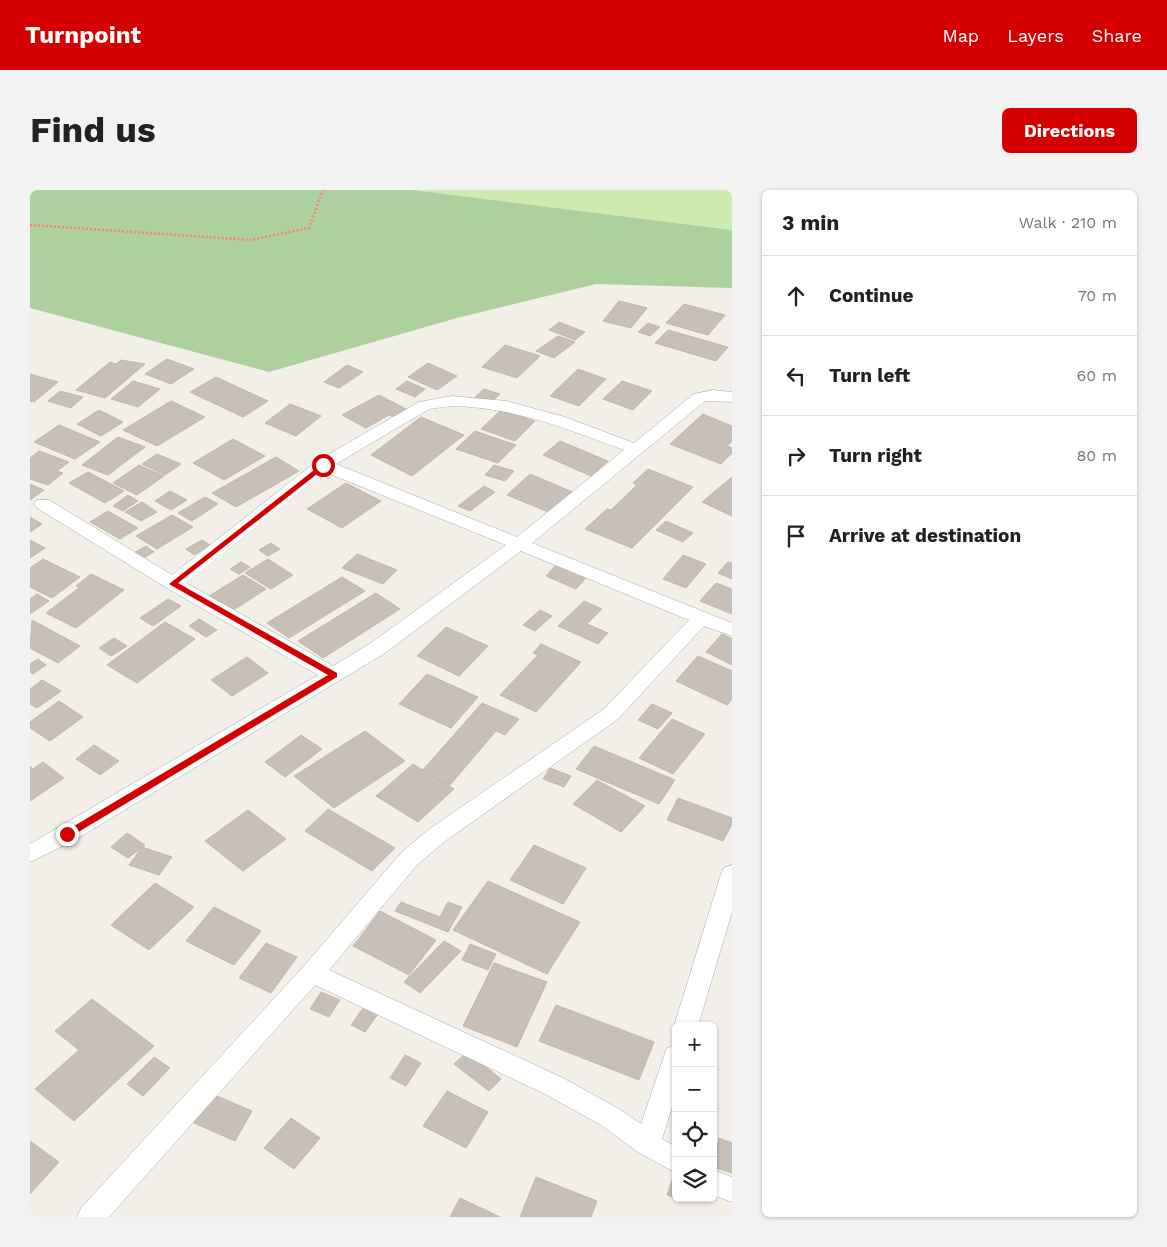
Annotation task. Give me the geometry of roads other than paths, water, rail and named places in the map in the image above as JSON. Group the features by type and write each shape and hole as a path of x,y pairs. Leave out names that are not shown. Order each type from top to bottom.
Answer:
{"street":[{"path":"30,854 67,834 378,648 521,543 700,397 713,395 732,397"},
{"path":"173,584 323,465 425,405 440,402 499,404 524,410 636,449"},
{"path":"323,465 521,543 732,630"},
{"path":"43,504 173,584 334,675"},
{"path":"91,1217 312,973 409,859 436,836 611,714 701,618"},
{"path":"687,1022 732,874"},
{"path":"312,973 554,1086 610,1117 647,1144 672,1159"},
{"path":"647,1144 672,1067"},
{"path":"717,1184 732,1190"}]}
